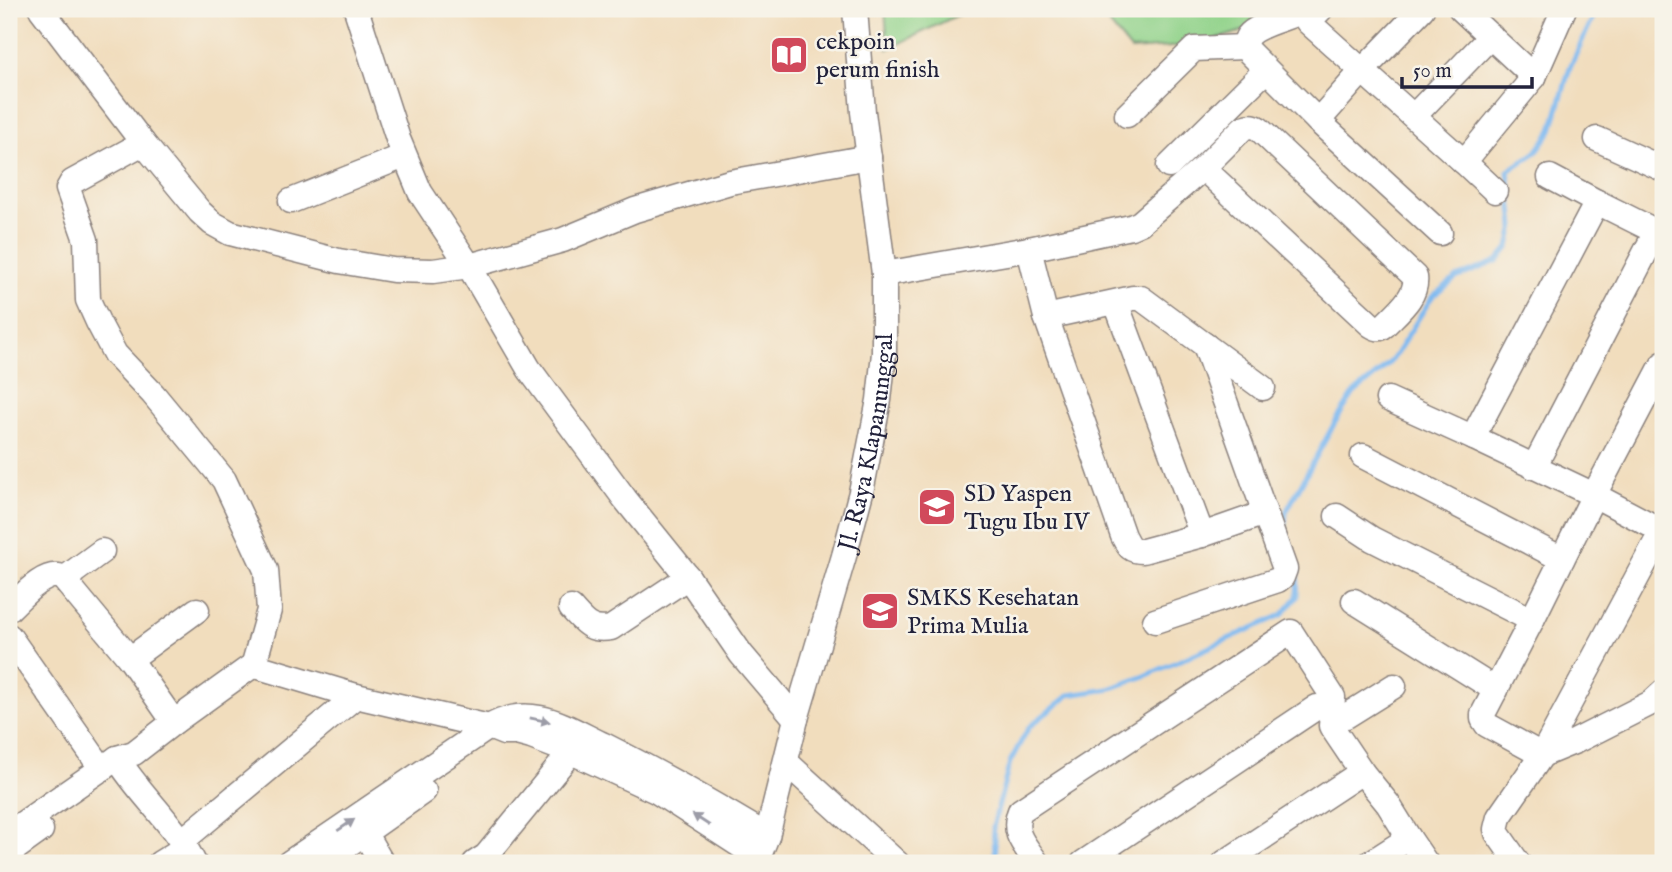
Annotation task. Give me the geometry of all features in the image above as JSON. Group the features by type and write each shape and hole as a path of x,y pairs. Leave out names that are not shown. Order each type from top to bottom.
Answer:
{"street":[{"path":"41,9 143,143 212,223 230,233 339,261 393,270 433,271 469,266 563,240 635,209 730,182 869,157"},
{"path":"356,9 404,156 420,192 469,266 529,369 625,499 688,577 741,654 796,719"},
{"name":"Jl. Raya Klapanunggal","path":"757,861 767,836 796,719 861,492 884,353 884,274 858,58 855,9"},
{"path":"1318,121 1422,9"},
{"path":"1461,9 1534,76"},
{"path":"1464,162 1534,76 1563,9"},
{"path":"1244,47 1248,36 1258,29 1309,13 1363,70 1495,191"},
{"path":"1414,116 1491,36"},
{"path":"1127,115 1194,49 1244,47 1318,121 1440,233"},
{"path":"1170,166 1266,71"},
{"path":"884,274 1029,249 1131,227 1140,223 1203,168 1243,128 1254,126 1415,277 1415,288 1404,305 1381,329 1374,327 1203,168"},
{"path":"1597,139 1663,169"},
{"path":"9,853 120,763 253,667 269,610 266,570 224,480 153,394 115,354 89,300 86,240 68,190 69,185 143,143"},
{"path":"290,201 404,156"},
{"path":"1534,467 1660,234 1550,177"},
{"path":"1474,438 1597,202"},
{"path":"1029,249 1046,317 1123,536 1131,548 1143,551 1202,535 1265,513"},
{"path":"1046,317 1141,298 1263,387"},
{"path":"1116,303 1202,535"},
{"path":"1155,621 1282,577 1285,569 1205,345"},
{"path":"1542,755 1487,725 1483,714 1663,363"},
{"path":"1388,399 1594,495 1662,530 1542,755 1497,821 1497,833 1518,863"},
{"path":"1363,456 1562,559"},
{"path":"1337,516 1372,539 1532,620"},
{"path":"64,579 102,551"},
{"path":"9,609 42,580 55,575 62,577 130,659 174,722"},
{"path":"571,608 592,628 611,628 688,577"},
{"path":"1354,601 1496,690"},
{"path":"130,659 197,610"},
{"path":"1037,863 1018,836 1016,821 1020,811 1291,632 1333,696 1331,726 1362,772 1388,804 1426,863"},
{"path":"9,636 120,763 187,850"},
{"path":"253,667 356,696 516,733 571,752 656,791 741,846 757,861"},
{"path":"1083,863 1317,707 1346,716 1394,686"},
{"path":"1542,755 1651,704 1663,692"},
{"path":"160,863 187,850 356,696"},
{"path":"322,863 365,834 496,730 504,719 513,717 540,718 567,728 692,791 767,836"},
{"path":"289,863 496,730"},
{"path":"484,861 571,752"},
{"path":"786,762 897,863"},
{"path":"12,823 120,763"},
{"path":"1224,863 1362,772"},
{"path":"365,834 382,863"},
{"path":"1370,863 1409,838"}],"green space":[{"path":"885,9 970,9 888,49"},
{"path":"1097,9 1291,9 1272,22 1197,45 1131,50"}],"waterway":[{"path":"1284,536 1286,512 1354,393 1393,359 1432,297 1456,278 1497,261 1509,247 1514,226 1508,171 1536,152 1552,130 1570,67 1597,9"},
{"path":"996,863 993,827 1010,762 1029,727 1069,695 1109,689 1145,676 1282,615 1297,597 1298,572 1295,565"}],"place":[{"name":"cekpoin perum finish","path":"789,55"},
{"name":"SD Yaspen Tugu Ibu IV","path":"937,507"},
{"name":"SMKS Kesehatan Prima Mulia","path":"880,611"}]}
